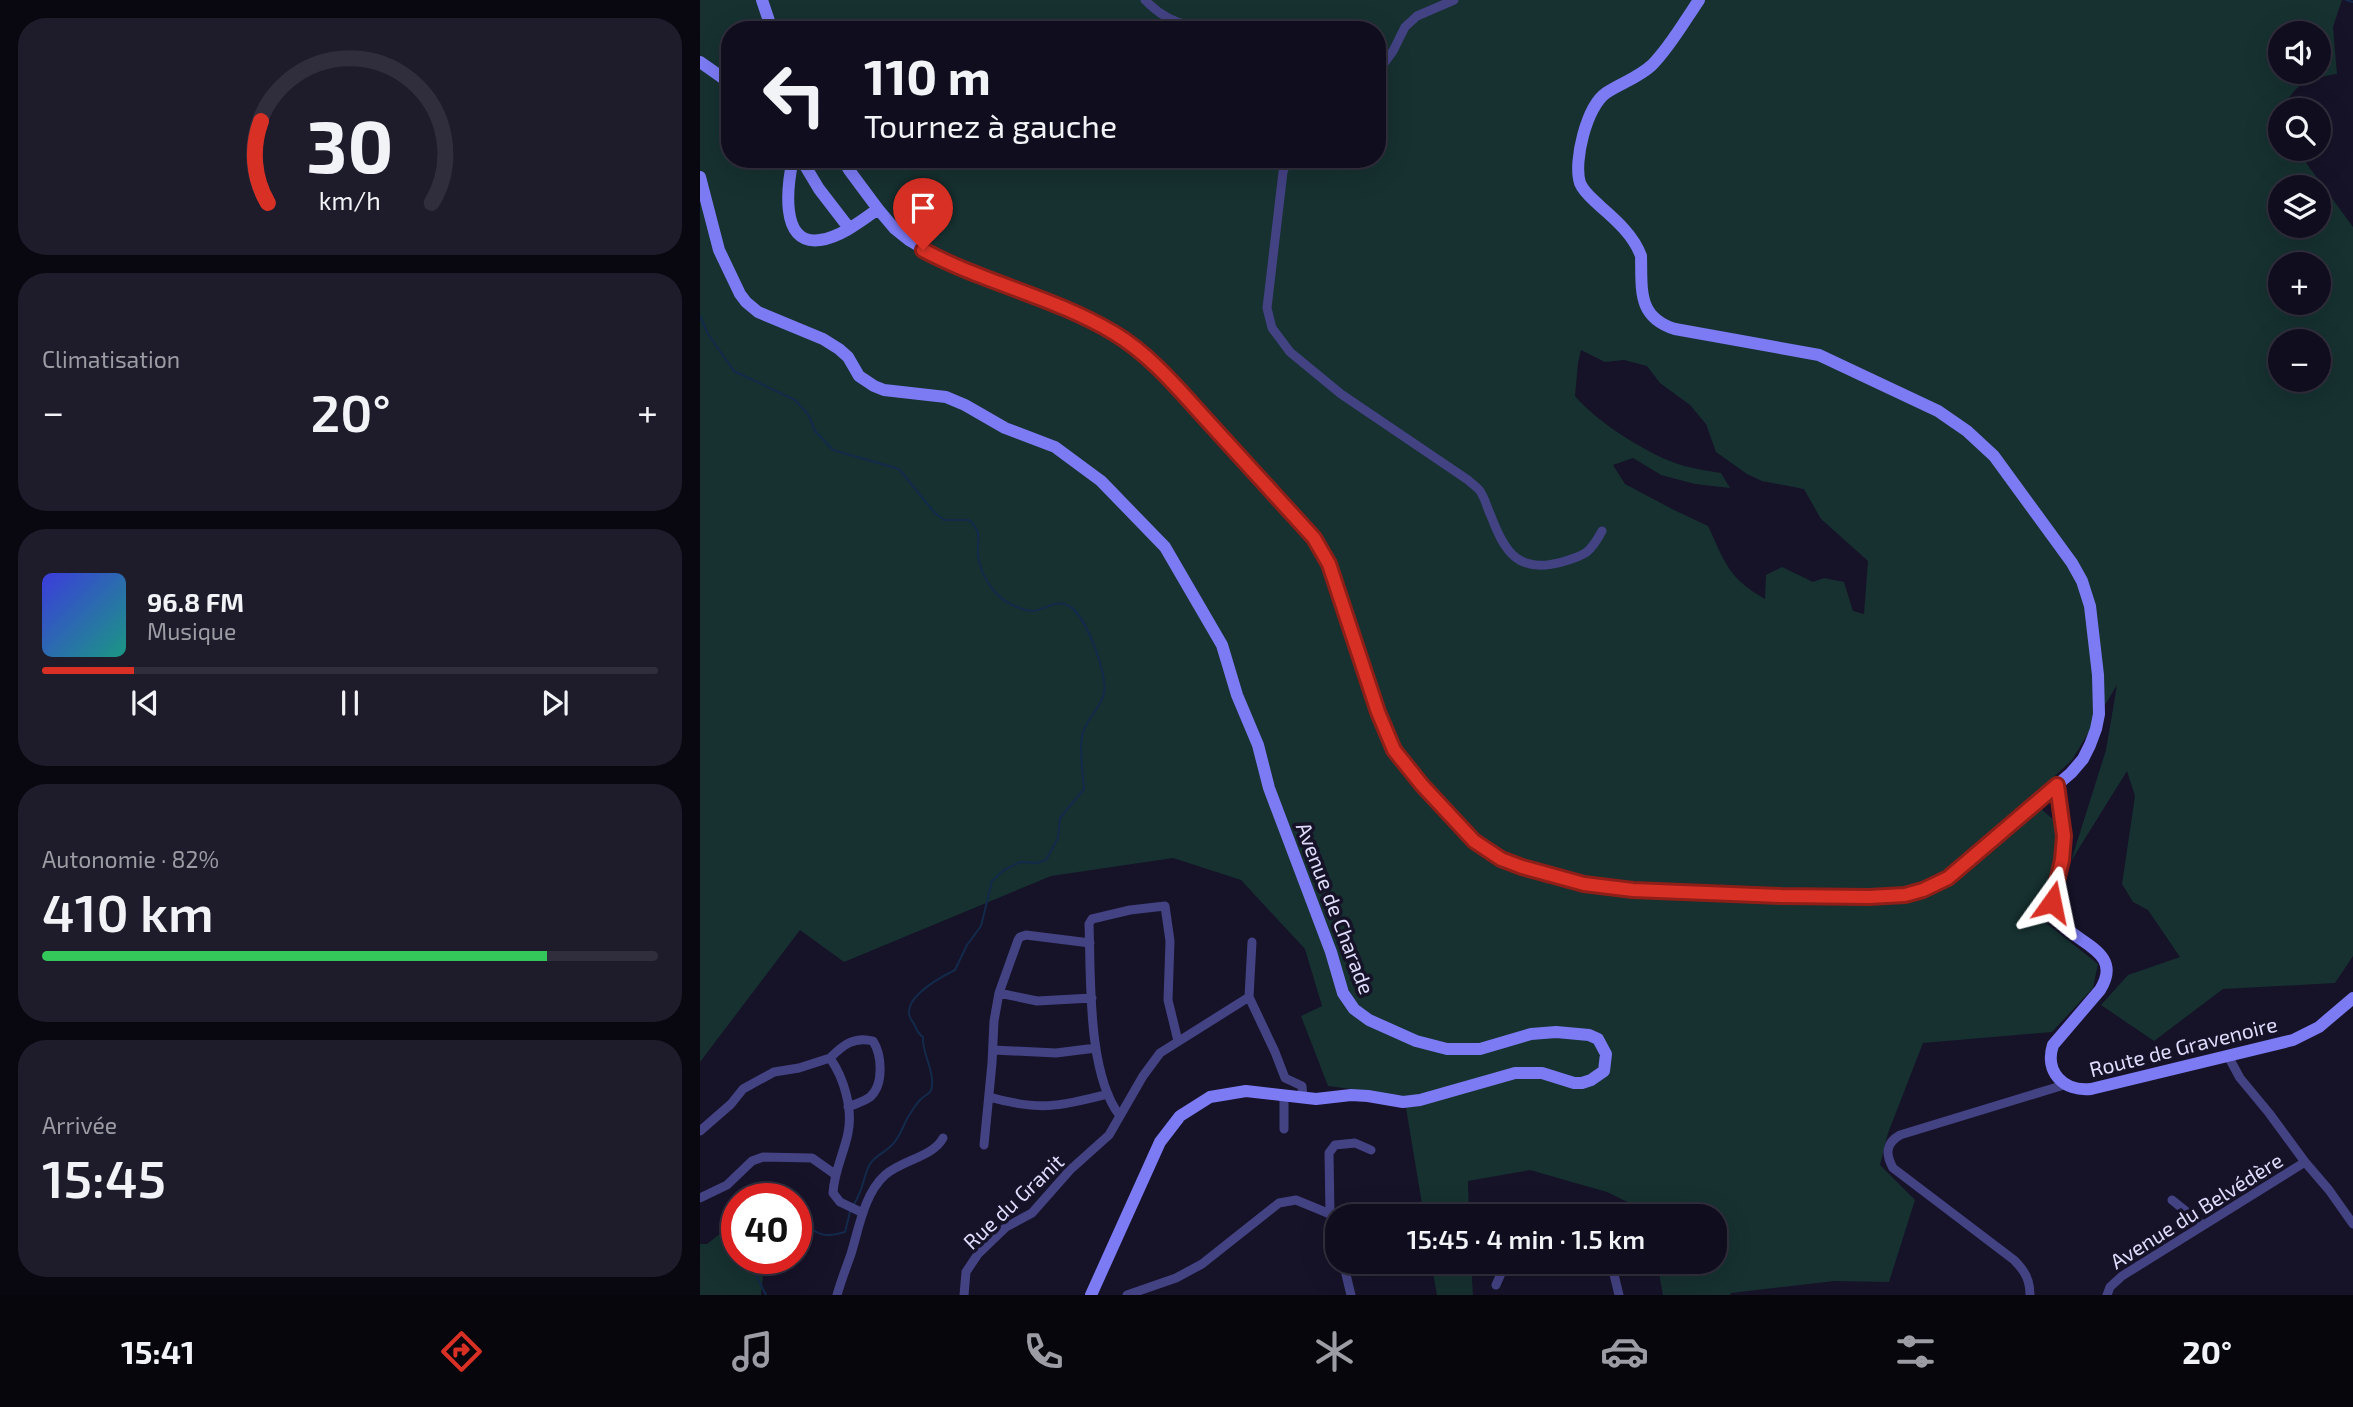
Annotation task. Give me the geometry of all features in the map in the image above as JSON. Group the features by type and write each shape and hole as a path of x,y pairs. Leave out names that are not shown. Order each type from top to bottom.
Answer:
{"street":[{"path":"762,0 769,21"},
{"path":"1145,0 1169,21"},
{"path":"1387,58 1405,26 1417,16 1454,0"},
{"path":"849,168 878,209 902,235 923,250 1105,328 1142,353 1157,367 1314,538 1329,564 1378,712 1394,750 1406,768 1474,841 1501,859 1546,875 1615,889 1781,896 1905,895 1948,878 2057,785 2083,758 2096,729 2099,699 2090,606 2082,581 2072,563 1994,456 1967,431 1938,411 1819,355 1675,329 1658,322 1648,313 1643,299 1639,250 1623,229 1584,191 1577,172 1578,157 1597,102 1606,93 1650,67 1699,0"},
{"path":"700,62 721,77"},
{"path":"792,168 787,206 795,228 805,237 815,240 829,238 878,209"},
{"path":"807,168 849,228"},
{"path":"1285,168 1267,308 1272,328 1290,352 1350,401 1468,480 1481,492 1507,548 1521,562 1545,566 1584,556 1592,549 1602,531"},
{"name":"Avenue de Charade","path":"700,177 719,250 740,294 751,307 823,339 839,349 848,357 859,376 874,387 931,394 955,400 1005,428 1055,447 1101,481 1165,547 1222,646 1237,695 1258,745 1269,788 1331,952 1343,993 1353,1009 1369,1020 1416,1041 1447,1049 1480,1049 1531,1034 1556,1032 1589,1035 1598,1039 1606,1054 1604,1071 1582,1083 1531,1071 1489,1079 1420,1100 1403,1102 1368,1096 1303,1098 1246,1091 1210,1097 1180,1116 1160,1142 1091,1295"},
{"name":"Route de Gravenoire","path":"2057,785 2064,836 2053,908 2064,928 2098,952 2104,960 2106,971 2100,990 2053,1045 2052,1066 2064,1085 2075,1090 2091,1089 2301,1037 2319,1027 2353,998"},
{"path":"1120,1116 1108,1094 1098,1065 1089,924 1092,919 1130,910 1165,906 1170,941 1168,1000 1178,1041"},
{"path":"984,1145 994,1021 999,993 1018,940 1023,935 1090,943"},
{"path":"1252,942 1249,997 1276,1052 1285,1078 1303,1086 1303,1098"},
{"path":"999,993 1037,1001 1093,999"},
{"name":"Rue du Granit","path":"964,1295 966,1272 978,1254 1006,1227 1032,1213 1070,1170 1110,1135 1143,1076 1160,1053 1249,997"},
{"path":"700,1130 731,1104 743,1089 774,1072 799,1068 830,1058 853,1041 862,1038 873,1041 881,1061 875,1090 869,1098 848,1107"},
{"path":"993,1050 1056,1053 1096,1048"},
{"name":"Avenue du Belvédère","path":"2107,1295 2110,1287 2122,1276 2305,1162 2240,1078 2228,1056"},
{"path":"830,1058 838,1069 848,1107 848,1133 835,1175 833,1193 840,1202 856,1209"},
{"path":"2030,1295 2029,1280 2024,1270 1893,1168 1887,1158 1888,1148 1893,1139 1900,1135 2064,1085"},
{"path":"989,1097 1037,1107 1066,1104 1108,1094"},
{"path":"1284,1096 1284,1129"},
{"path":"837,1295 856,1209 884,1176 901,1163 939,1146 943,1138"},
{"path":"1330,1204 1329,1153 1335,1144 1355,1143 1371,1150"},
{"path":"700,1198 727,1185 752,1161 763,1157 812,1158 835,1175"},
{"path":"2305,1162 2329,1189 2353,1224"},
{"path":"1127,1295 1176,1278 1202,1264 1279,1203 1296,1200 1325,1211"},
{"path":"2172,1200 2203,1225"},
{"path":"1346,1274 1351,1295"},
{"path":"1496,1285 1501,1274"},
{"path":"1614,1274 1619,1295"}],"green space":[{"path":"700,0 760,0 767,21 721,21 721,168 1386,168 1386,21 770,21 762,0 2342,0 2333,27 2337,74 2331,75 2331,21 2268,21 2268,84 2302,84 2289,98 2268,98 2268,161 2305,161 2315,175 2268,175 2268,238 2331,238 2331,197 2353,227 2353,956 2335,983 2223,989 2154,1041 2101,1005 2128,975 2180,957 2148,910 2133,902 2122,884 2135,796 2127,771 2071,861 2106,750 2117,685 2072,760 2030,799 2056,822 2059,851 2040,918 2098,964 2093,988 2052,1032 1923,1043 1888,1133 1880,1165 1915,1200 1889,1282 1835,1281 1730,1295 1663,1295 1659,1274 1727,1274 1727,1204 1632,1204 1607,1192 1530,1170 1468,1181 1469,1204 1422,1204 1404,1096 1328,1086 1301,1016 1322,1006 1305,949 1241,880 1173,858 1051,876 844,962 800,930 700,1062","holes":["1581,350 1605,362 1624,360 1647,366 1660,383 1690,405 1706,424 1716,452 1762,481 1804,489 1821,519 1868,561 1864,614 1853,611 1844,582 1824,578 1813,582 1782,567 1766,575 1765,599 1735,576 1708,526 1625,484 1613,465 1633,458 1661,475 1695,484 1730,488 1721,473 1684,466 1656,455 1611,427 1585,406 1575,396"]},
{"path":"721,1233 721,1274 763,1274 761,1295 700,1295 700,1244 707,1244"},
{"path":"1433,1274 1472,1274 1473,1295 1437,1295"}],"waterway":[{"path":"2346,0 2353,2"},
{"path":"700,316 708,334 734,371 795,400 808,414 815,431 833,450 899,469 935,513 944,520 969,520 978,532 978,554 982,571 1002,599 1029,611 1060,603 1076,612 1089,633 1103,673 1104,693 1082,736 1084,789 1060,818 1058,838 1046,860 1037,863 1020,862 1004,870 992,881 981,926 967,945 955,970 926,988 913,1000 909,1014 918,1033 923,1037 932,1088 915,1107 900,1135 870,1164 854,1204"},
{"path":"812,1230 824,1235 845,1232 850,1212"},
{"path":"757,1274 766,1295"}],"route":[{"path":"923,250 1115,333 1157,367 1314,538 1329,564 1378,712 1394,750 1406,768 1453,820 1474,841 1501,859 1546,875 1615,889 1781,896 1905,895 1948,878 2057,785 2064,849 2052,902"}]}
